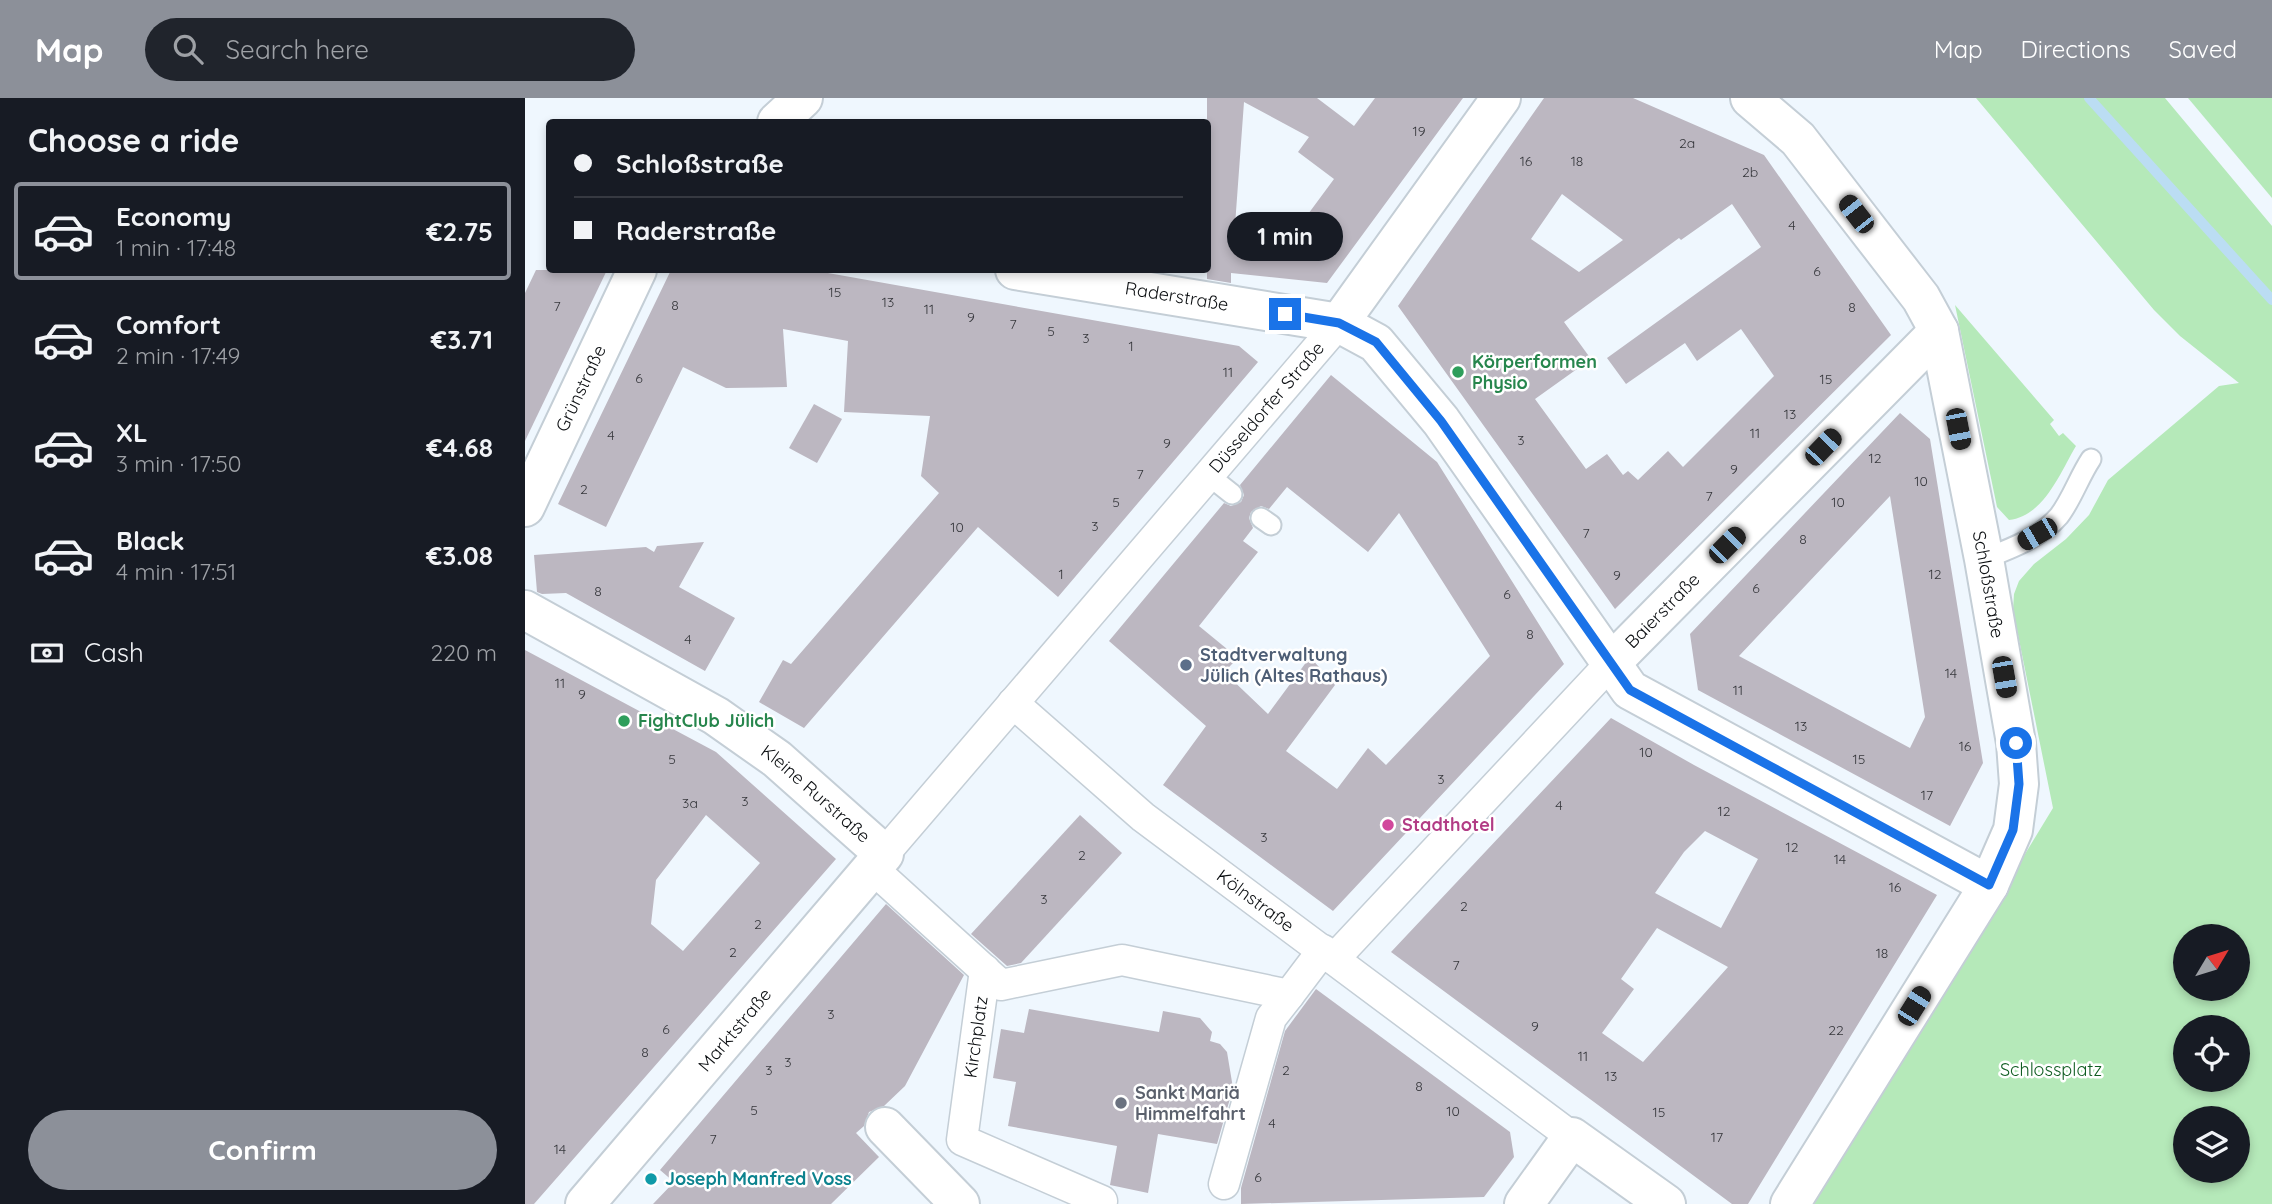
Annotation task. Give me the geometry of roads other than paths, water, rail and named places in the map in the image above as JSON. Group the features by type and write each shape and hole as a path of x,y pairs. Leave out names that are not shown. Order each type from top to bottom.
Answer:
{"street":[{"path":"780,119 803,98"},
{"name":"Düsseldorfer Straße","path":"1013,704 1339,323 1501,98"},
{"name":"Schloßstraße","path":"1750,98 1798,139 1921,298 1939,331 2016,743 2019,784 2013,830 1989,885 1790,1204"},
{"name":"Grünstraße","path":"525,507 635,273"},
{"name":"Raderstraße","path":"1033,273 1339,323 1376,342 1441,421 1630,690 1989,885"},
{"name":"Baierstraße","path":"1329,955 1612,662 1939,331"},
{"name":"Kleine Rurstraße","path":"525,610 716,716 777,759 985,970"},
{"path":"878,861 1013,704"},
{"name":"Kölnstraße","path":"1013,704 1143,817 1666,1204"},
{"name":"Marktstraße","path":"585,1204 878,861"},
{"path":"1224,1184 1271,1018 1289,995 1329,955"},
{"name":"Kirchplatz","path":"985,970 1001,985 1122,960 1289,995"},
{"name":"Kirchplatz","path":"985,970 962,1140 1102,1201"},
{"path":"885,1127 960,1204"},
{"path":"1524,1204 1572,1137"}],"lane":[{"path":"1983,559 2016,546 2058,517 2091,458"},
{"path":"1208,475 1232,494"}],"waterway":[{"path":"2089,98 2272,300"}],"place":[{"name":"Körperformen Physio","path":"1458,372"},
{"name":"Stadtverwaltung Jülich (Altes Rathaus)","path":"1186,665"},
{"name":"FightClub Jülich","path":"624,721"},
{"name":"Stadthotel","path":"1388,825"},
{"name":"Sankt Mariä Himmelfahrt","path":"1121,1103"},
{"name":"Joseph Manfred Voss","path":"651,1179"}],"park label":[{"name":"Schlossplatz","path":"2051,1070"}]}
